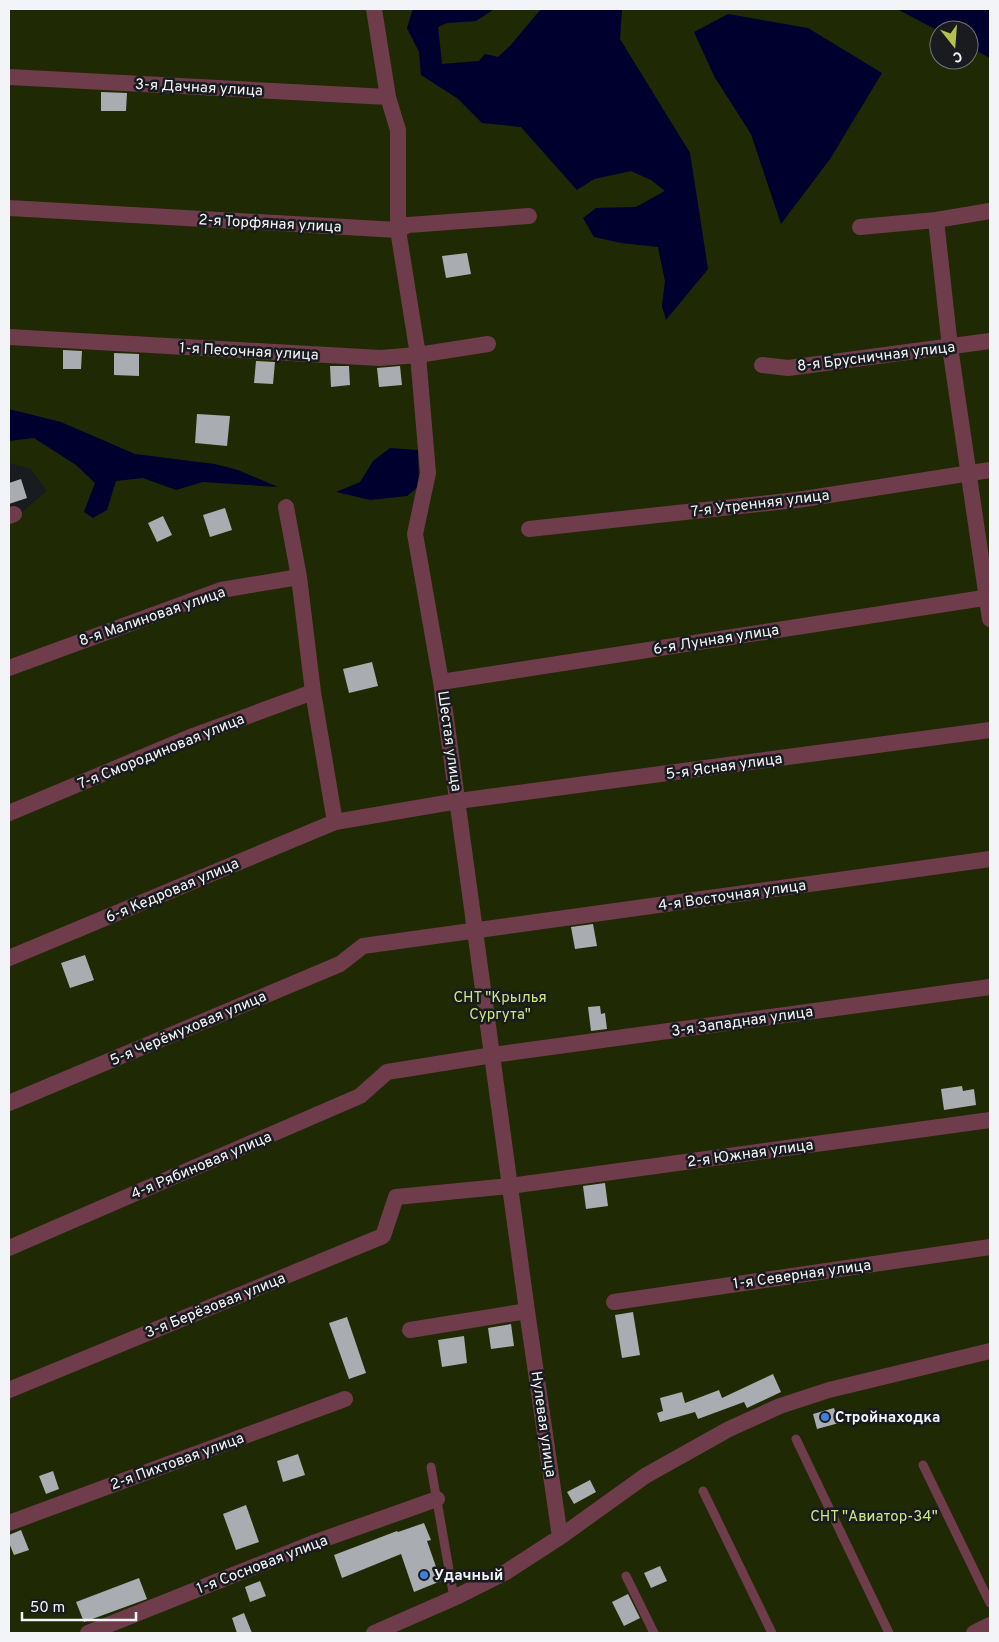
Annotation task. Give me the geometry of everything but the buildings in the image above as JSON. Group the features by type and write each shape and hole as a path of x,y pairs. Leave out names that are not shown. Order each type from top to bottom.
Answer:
{"street":[{"name":"Шестая улица","path":"374,9 388,97 398,130 398,230 418,355 428,473 416,534 441,682 474,931 493,1055"},
{"name":"3-я Дачная улица","path":"9,77 388,97"},
{"name":"2-я Торфяная улица","path":"9,208 398,230 408,225 529,216"},
{"path":"860,227 936,220 990,211"},
{"path":"936,220 950,347 989,597 990,619"},
{"name":"1-я Песочная улица","path":"9,337 380,358 418,355 488,344"},
{"name":"8-я Брусничная улица","path":"762,365 788,368 990,341"},
{"name":"7-я Утренняя улица","path":"529,529 797,500 990,470"},
{"path":"286,508 299,577 313,692 335,822"},
{"name":"8-я Малиновая улица","path":"9,668 221,590 299,577"},
{"name":"6-я Лунная улица","path":"441,682 989,597"},
{"name":"7-я Смородиновая улица","path":"9,813 194,736 313,692"},
{"name":"5-я Ясная улица","path":"335,822 458,801 990,730"},
{"name":"6-я Кедровая улица","path":"9,958 335,822"},
{"name":"4-я Восточная улица","path":"363,946 990,859"},
{"name":"5-я Черёмуховая улица","path":"9,1103 340,964 363,946"},
{"name":"3-я Западная улица","path":"387,1072 493,1055 990,987"},
{"name":"Нулевая улица","path":"493,1055 527,1311 560,1537"},
{"name":"4-я Рябиновая улица","path":"9,1248 360,1096 387,1072"},
{"name":"2-я Южная улица","path":"396,1197 510,1186 990,1120"},
{"name":"3-я Берёзовая улица","path":"9,1390 383,1236 396,1197"},
{"name":"1-я Северная улица","path":"614,1302 990,1247"},
{"path":"410,1330 527,1311"},
{"path":"374,1633 454,1598 506,1572 560,1537 644,1476 728,1429 780,1406 829,1390 990,1351"},
{"name":"2-я Пихтовая улица","path":"9,1523 345,1399"},
{"name":"1-я Сосновая улица","path":"88,1633 316,1542 437,1499"},
{"path":"974,1633 990,1625"}],"lane":[{"path":"796,1439 889,1633"},
{"path":"923,1465 990,1603"},
{"path":"431,1467 454,1598"},
{"path":"703,1490 772,1633"},
{"path":"626,1576 654,1633"}],"green space":[{"name":"CНТ \"Крылья Сургута\"","path":"9,9 413,9 407,28 419,52 421,75 457,98 482,122 521,127 577,190 594,179 631,171 651,180 665,191 636,207 596,208 621,243 658,246 665,281 662,306 666,319 708,269 690,153 620,39 622,9 897,9 929,26 929,70 979,70 979,52 990,58 990,1633 9,1633 9,523 47,491 31,469 9,463","holes":["882,73 830,159 781,223 751,134 714,76"]},
{"path":"494,9 541,9 510,46 498,57 485,54 479,61 442,64 438,27 447,23 476,21"}],"water":[{"path":"413,9 494,9 476,21 447,23 438,27 442,64 479,61 485,54 498,57 510,46 541,9 622,9 620,39 690,153 708,269 666,320 662,306 665,281 658,247 621,243 594,237 583,218 596,208 636,207 665,191 651,180 631,171 594,179 577,190 521,127 482,123 457,98 421,75 419,52 407,28"},
{"path":"897,9 990,9 990,58 979,52 979,20 929,20 929,26"},
{"path":"728,14 808,28 882,73 830,159 781,224 751,134 714,76 694,32"},
{"path":"9,409 61,422 135,454 215,464 238,470 278,487 203,482 176,490 143,478 116,481 107,510 93,518 84,512 95,483 76,465 34,438 9,441"},
{"path":"390,448 418,450 419,486 407,496 370,500 336,492 360,482 373,461"}],"place":[{"name":"Стройнаходка","path":"825,1417"},
{"name":"Удачный","path":"424,1575"}],"park label":[{"name":"СНТ \"Авиатор-34\"","path":"874,1516"}]}
